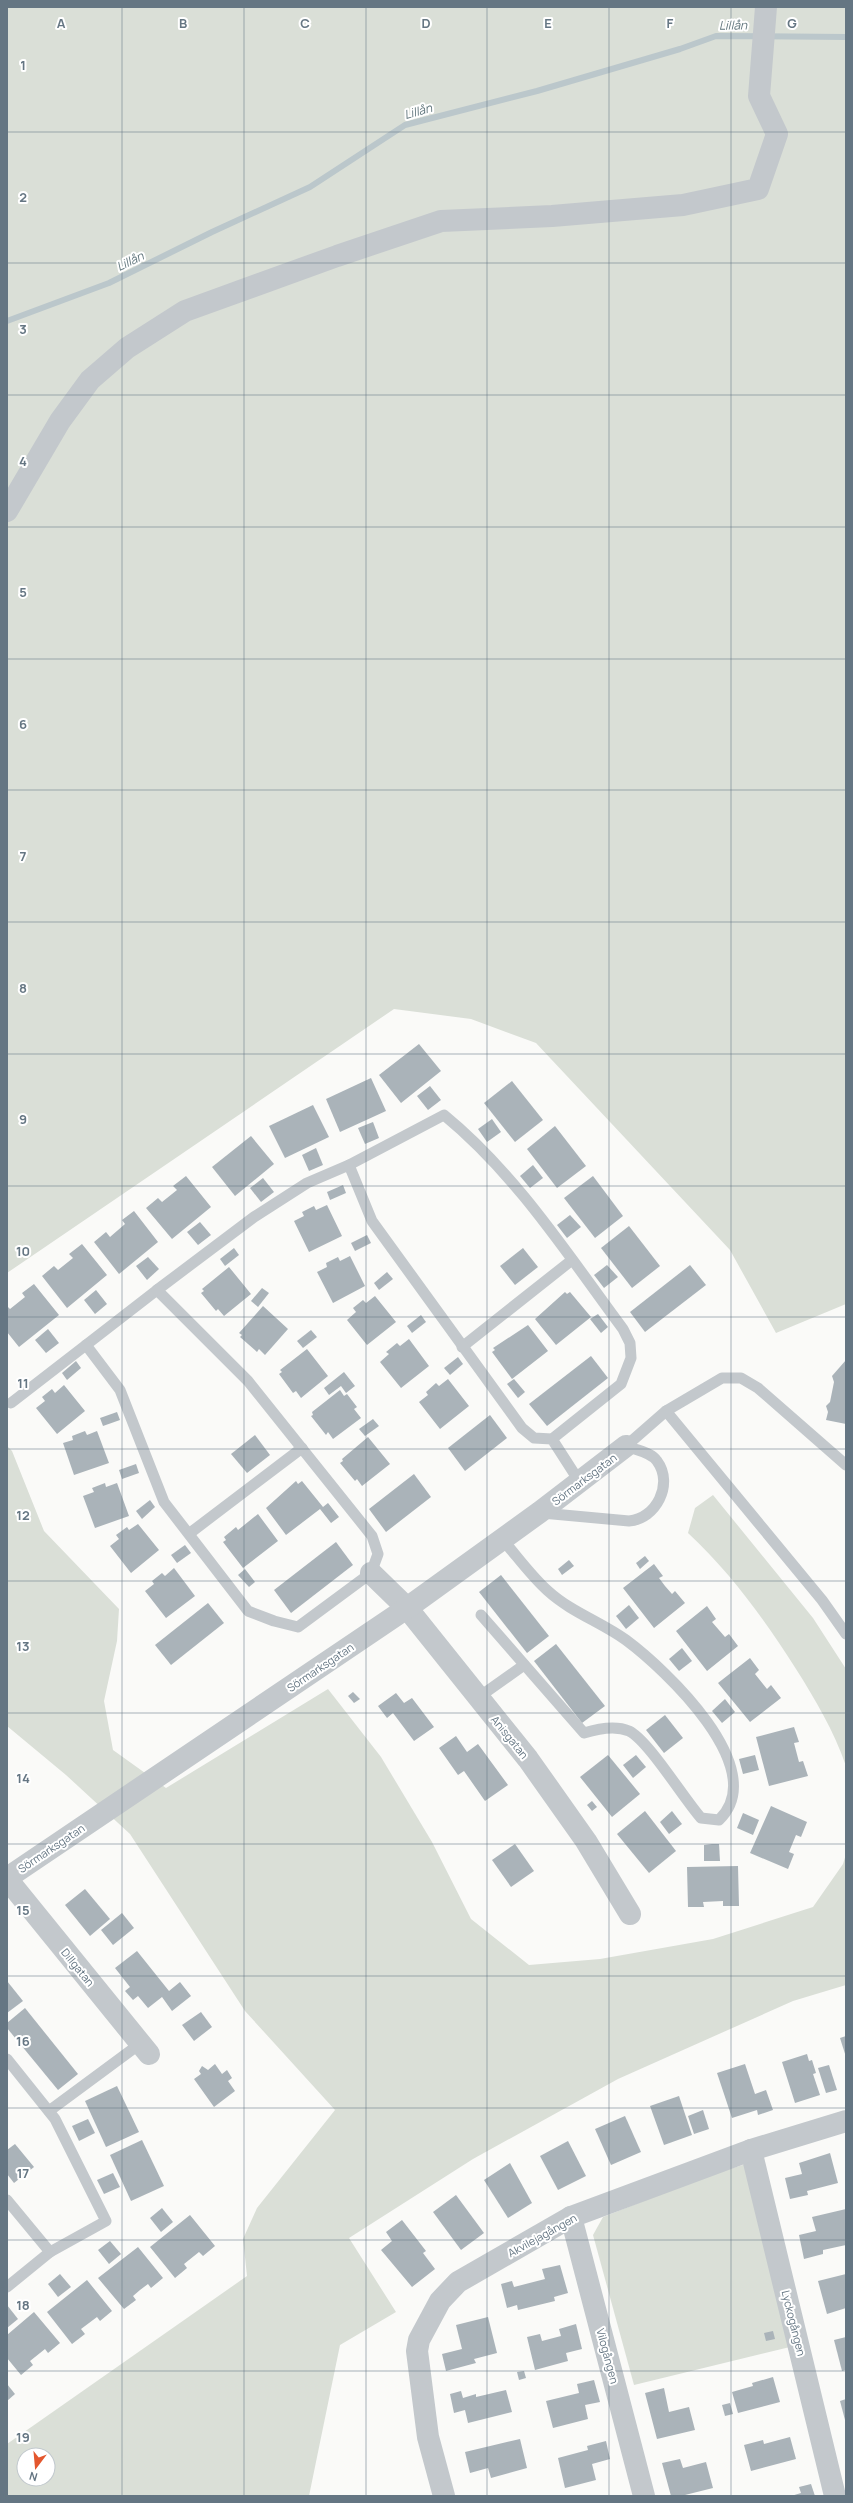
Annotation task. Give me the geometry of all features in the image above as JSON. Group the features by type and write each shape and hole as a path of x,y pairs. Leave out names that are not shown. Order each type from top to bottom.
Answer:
{"street":[{"path":"7,511 60,421 90,380 127,348 185,311 336,256 441,221 552,216 683,205 758,189 777,134 759,96 764,52 766,13"},
{"name":"Sörmarksgatan","path":"7,1878 407,1608 540,1512 626,1446"},
{"name":"Anisgatan","path":"371,1573 407,1608 528,1759 586,1841 630,1914"},
{"name":"Dillgatan","path":"7,1878 145,2049"},
{"name":"Akvilejagången","path":"444,2496 428,2437 417,2351 419,2340 440,2301 458,2282 571,2217 751,2150 846,2121"},
{"name":"Lyckogången","path":"751,2150 835,2496"},
{"name":"Vilogången","path":"571,2217 644,2496"}],"lane":[{"path":"11,1402 254,1217 306,1183 349,1165 444,1115 469,1136 515,1186 623,1329 630,1343 630,1358 621,1384 552,1439 534,1438 522,1428 372,1221 349,1165"},
{"path":"462,1346 572,1260"},
{"path":"86,1345 120,1390 164,1502 248,1611 274,1621 298,1627 371,1573 378,1554 372,1536 248,1381 158,1290"},
{"path":"540,1512 630,1521 638,1520 648,1515 661,1497 662,1474 657,1461 648,1454 626,1446 666,1411 722,1378 741,1378 758,1388 846,1465"},
{"path":"666,1411 822,1600 846,1634"},
{"path":"552,1439 579,1481"},
{"path":"190,1534 302,1448"},
{"path":"481,1615 584,1733 618,1728 629,1731 644,1743 701,1818 719,1820 727,1812 734,1795 728,1758 700,1712 663,1670 624,1639 574,1610 548,1591 502,1539"},
{"path":"478,1698 524,1665"},
{"path":"49,2111 145,2049"},
{"path":"7,2059 56,2119 106,2221 50,2252 7,2287"},
{"path":"7,2200 50,2252"}],"shaded area":[{"path":"7,7 846,7 846,1304 776,1333 730,1250 536,1043 471,1019 394,1009 7,1273"},
{"path":"7,1446 12,1451 44,1531 119,1609 117,1641 104,1701 113,1750 166,1788 328,1689 381,1757 432,1842 471,1919 529,1965 600,1959 713,1939 813,1907 843,1864 846,1854 846,1985 793,2001 618,2079 473,2159 349,2238 396,2312 340,2345 309,2496 7,2496 7,2444 247,2276 243,2239 257,2208 335,2110 245,2011 130,1834 66,1775 7,1726"},
{"path":"713,1495 813,1618 846,1669 846,1766 836,1740 817,1704 772,1632 733,1580 688,1533 695,1508"},
{"path":"746,2164 790,2347 634,2385 593,2235 603,2217 707,2176"}],"building":[{"path":"419,1044 441,1071 401,1103 379,1075"},
{"path":"371,1078 386,1111 340,1132 326,1099"},
{"path":"512,1081 543,1120 515,1142 484,1103"},
{"path":"430,1086 441,1100 428,1110 417,1096"},
{"path":"313,1105 329,1137 285,1158 269,1126"},
{"path":"492,1119 501,1132 487,1142 478,1129"},
{"path":"373,1122 379,1138 365,1144 358,1128"},
{"path":"555,1126 586,1166 557,1188 527,1149"},
{"path":"251,1136 274,1164 235,1196 212,1167"},
{"path":"316,1148 323,1165 309,1171 302,1155"},
{"path":"533,1165 543,1178 530,1188 520,1176"},
{"path":"186,1176 211,1207 172,1239 146,1208 158,1198 162,1202 177,1190 173,1186"},
{"path":"593,1176 623,1216 595,1238 564,1198"},
{"path":"263,1178 274,1192 261,1202 250,1188"},
{"path":"343,1185 346,1193 330,1200 327,1192"},
{"path":"327,1205 342,1236 309,1252 294,1221 304,1216 302,1212 314,1206 316,1210"},
{"path":"134,1211 158,1242 119,1274 94,1242 106,1232 110,1237 125,1224 122,1220"},
{"path":"570,1215 581,1227 567,1238 557,1225"},
{"path":"200,1222 211,1235 198,1245 187,1232"},
{"path":"629,1226 660,1266 632,1288 601,1248"},
{"path":"367,1235 371,1243 355,1251 351,1243"},
{"path":"82,1244 107,1275 67,1308 42,1276 54,1266 58,1270 73,1258 69,1254"},
{"path":"234,1248 239,1255 225,1266 220,1259"},
{"path":"523,1248 538,1267 515,1285 500,1266"},
{"path":"350,1256 365,1286 333,1303 317,1272 327,1267 326,1263 338,1257 340,1261"},
{"path":"148,1257 159,1269 147,1280 136,1266"},
{"path":"607,1265 618,1277 604,1288 594,1275"},
{"path":"690,1265 706,1285 645,1332 630,1312"},
{"path":"229,1267 251,1294 224,1316 218,1309 216,1311 201,1293 204,1291 202,1289"},
{"path":"387,1272 393,1279 379,1290 374,1283"},
{"path":"34,1284 59,1315 19,1347 7,1332 7,1306 10,1309 25,1297 22,1293"},
{"path":"262,1288 269,1293 258,1307 251,1301"},
{"path":"96,1290 107,1304 95,1314 84,1300"},
{"path":"565,1292 567,1294 570,1292 591,1317 556,1345 535,1319"},
{"path":"375,1296 396,1322 367,1345 347,1320 356,1312 353,1308 363,1300 366,1303"},
{"path":"263,1306 288,1329 265,1355 259,1349 257,1352 240,1337 242,1335 239,1333"},
{"path":"598,1314 608,1327 601,1333 590,1319"},
{"path":"421,1315 426,1322 412,1333 407,1326"},
{"path":"528,1325 548,1351 512,1379 492,1352 495,1350 493,1348"},
{"path":"48,1329 59,1343 46,1353 35,1340"},
{"path":"311,1330 317,1337 303,1348 297,1341"},
{"path":"409,1339 429,1366 401,1388 380,1362 389,1354 386,1352 397,1343 400,1346"},
{"path":"307,1349 328,1376 301,1398 296,1391 293,1393 279,1374 282,1372 280,1370"},
{"path":"591,1356 608,1378 547,1426 529,1404"},
{"path":"458,1357 463,1364 450,1375 444,1368"},
{"path":"846,1360 846,1424 826,1420 828,1412 826,1406 830,1402 834,1382 832,1376"},
{"path":"76,1361 81,1368 67,1380 62,1373"},
{"path":"344,1372 355,1386 346,1393 341,1386 329,1395 324,1388"},
{"path":"448,1379 469,1406 440,1429 419,1402 428,1395 426,1392 436,1383 439,1386"},
{"path":"514,1379 525,1392 518,1398 507,1384"},
{"path":"64,1385 85,1411 57,1434 36,1408 45,1401 42,1397 52,1389 55,1393"},
{"path":"340,1390 344,1396 347,1394 357,1407 354,1409 361,1418 333,1439 328,1432 326,1435 311,1416 313,1415 312,1412"},
{"path":"117,1412 120,1420 103,1426 100,1418"},
{"path":"490,1415 507,1438 465,1471 448,1448"},
{"path":"373,1419 379,1426 365,1436 359,1429"},
{"path":"85,1431 87,1435 97,1431 109,1463 74,1475 63,1443 73,1440 72,1436"},
{"path":"255,1435 270,1455 247,1473 231,1454"},
{"path":"368,1437 390,1464 362,1486 357,1479 355,1481 340,1463 343,1461 342,1459"},
{"path":"136,1464 139,1473 122,1479 119,1470"},
{"path":"414,1474 431,1497 386,1532 369,1509"},
{"path":"296,1481 298,1484 302,1481 323,1507 328,1503 339,1517 331,1523 320,1509 286,1535 266,1508"},
{"path":"105,1483 106,1487 117,1483 129,1516 95,1528 83,1496 94,1492 92,1488"},
{"path":"150,1500 155,1507 142,1519 136,1511"},
{"path":"258,1514 278,1541 243,1568 223,1542 226,1540 224,1537 236,1527 238,1530"},
{"path":"138,1524 159,1550 131,1573 110,1546 119,1539 116,1535 127,1527 129,1530"},
{"path":"336,1542 353,1565 291,1613 274,1590"},
{"path":"185,1545 191,1553 177,1563 171,1555"},
{"path":"645,1556 649,1561 640,1569 636,1563"},
{"path":"569,1560 574,1566 562,1575 558,1569"},
{"path":"654,1564 663,1576 659,1578 665,1586 672,1594 675,1591 685,1603 654,1628 623,1588"},
{"path":"174,1568 195,1596 166,1618 145,1591 154,1584 152,1581 162,1573 165,1576"},
{"path":"245,1569 255,1582 249,1587 238,1575"},
{"path":"501,1575 549,1636 527,1653 479,1592"},
{"path":"208,1603 224,1623 171,1665 155,1645"},
{"path":"629,1605 639,1618 626,1629 616,1616"},
{"path":"707,1606 716,1619 712,1622 725,1637 729,1634 738,1646 707,1671 676,1631"},
{"path":"556,1644 605,1706 582,1723 534,1661"},
{"path":"682,1648 692,1661 679,1671 669,1659"},
{"path":"750,1658 759,1670 755,1674 767,1689 771,1685 781,1698 750,1722 718,1683"},
{"path":"353,1692 360,1699 354,1703 348,1696"},
{"path":"396,1693 404,1703 412,1698 434,1727 414,1741 393,1713 387,1718 378,1706"},
{"path":"725,1699 735,1712 722,1723 712,1711"},
{"path":"665,1715 683,1738 664,1753 646,1730"},
{"path":"794,1727 799,1742 794,1743 799,1762 803,1761 808,1776 769,1786 756,1737"},
{"path":"456,1736 467,1752 478,1744 508,1785 485,1801 464,1771 458,1775 439,1748"},
{"path":"608,1755 640,1794 612,1817 580,1777"},
{"path":"636,1755 646,1767 633,1778 623,1765"},
{"path":"755,1755 759,1770 743,1774 739,1759"},
{"path":"592,1801 597,1807 592,1811 587,1805"},
{"path":"771,1806 807,1822 801,1837 796,1835 789,1852 794,1854 788,1869 750,1853"},
{"path":"645,1811 676,1851 649,1873 617,1834"},
{"path":"672,1811 682,1824 669,1834 660,1822"},
{"path":"743,1813 759,1820 753,1835 737,1828"},
{"path":"515,1844 534,1871 511,1887 492,1860"},
{"path":"719,1844 720,1861 704,1861 704,1845"},
{"path":"738,1866 739,1906 723,1906 723,1901 703,1902 704,1907 688,1907 687,1867"},
{"path":"85,1889 110,1919 90,1936 65,1905"},
{"path":"122,1913 134,1928 113,1945 101,1930"},
{"path":"137,1951 169,1991 180,1982 191,1996 172,2011 162,1997 148,2008 138,1996 133,2000 125,1991 130,1987 115,1968"},
{"path":"7,1981 23,2001 7,2013"},
{"path":"25,2008 78,2074 58,2090 7,2028 7,2023"},
{"path":"201,2012 212,2027 194,2041 182,2025"},
{"path":"846,2036 846,2057 840,2038"},
{"path":"807,2054 809,2061 812,2060 816,2073 813,2074 820,2095 795,2103 782,2062"},
{"path":"215,2064 222,2074 227,2070 232,2078 228,2081 235,2091 214,2107 194,2079 201,2074 199,2071 202,2066 208,2070"},
{"path":"745,2064 755,2094 766,2090 773,2110 758,2115 757,2110 732,2118 717,2073"},
{"path":"829,2065 837,2090 826,2093 818,2068"},
{"path":"117,2086 139,2132 106,2147 85,2101"},
{"path":"679,2096 692,2135 664,2145 650,2106"},
{"path":"703,2110 709,2129 694,2134 688,2116"},
{"path":"625,2116 641,2152 611,2165 595,2129"},
{"path":"88,2119 95,2133 79,2141 72,2126"},
{"path":"142,2140 164,2186 131,2201 110,2155"},
{"path":"568,2141 586,2176 558,2190 540,2156"},
{"path":"15,2144 34,2167 14,2183 7,2174 7,2150"},
{"path":"830,2153 838,2183 807,2191 808,2195 790,2199 785,2178 802,2174 799,2163"},
{"path":"510,2163 532,2203 508,2218 484,2180"},
{"path":"113,2173 120,2187 104,2194 97,2180"},
{"path":"456,2195 484,2233 461,2250 433,2212"},
{"path":"162,2208 173,2222 161,2232 150,2218"},
{"path":"846,2209 846,2245 823,2250 823,2254 804,2259 799,2235 816,2231 812,2217"},
{"path":"190,2215 215,2246 203,2256 199,2252 184,2264 187,2268 175,2278 150,2247"},
{"path":"402,2220 426,2251 423,2253 435,2269 412,2287 381,2250 392,2241 386,2232"},
{"path":"110,2241 121,2254 109,2264 98,2250"},
{"path":"138,2247 163,2278 151,2288 148,2284 140,2290 133,2296 136,2300 124,2309 98,2278"},
{"path":"560,2265 568,2293 554,2297 555,2301 518,2310 517,2305 507,2308 501,2284 512,2281 514,2287 545,2279 542,2269"},
{"path":"60,2274 71,2287 58,2297 48,2284"},
{"path":"846,2274 846,2308 827,2314 818,2281"},
{"path":"87,2280 112,2311 100,2321 97,2317 81,2329 85,2334 72,2344 47,2312"},
{"path":"7,2305 18,2319 7,2328"},
{"path":"34,2312 60,2343 48,2353 45,2349 30,2361 33,2365 21,2375 7,2358 7,2335"},
{"path":"488,2317 497,2353 474,2359 476,2363 446,2371 442,2354 462,2349 456,2325"},
{"path":"576,2324 582,2349 566,2353 568,2361 535,2370 527,2337 540,2334 542,2341 561,2336 559,2329"},
{"path":"773,2331 775,2339 766,2341 764,2333"},
{"path":"846,2337 846,2370 842,2371 834,2340"},
{"path":"524,2371 526,2378 519,2380 517,2372"},
{"path":"773,2377 780,2402 738,2413 732,2392 753,2386 752,2383"},
{"path":"594,2380 600,2402 585,2405 588,2419 553,2428 546,2401 579,2393 577,2384"},
{"path":"7,2384 15,2394 7,2401"},
{"path":"664,2388 669,2412 689,2407 695,2430 657,2439 645,2393"},
{"path":"506,2390 512,2412 468,2423 465,2410 454,2413 450,2394 461,2391 463,2398 476,2394 476,2397"},
{"path":"846,2399 846,2420 845,2420 840,2401"},
{"path":"730,2403 733,2414 725,2416 722,2405"},
{"path":"790,2437 796,2459 751,2471 744,2445 763,2440 764,2444"},
{"path":"520,2439 527,2468 491,2478 488,2468 470,2473 465,2452"},
{"path":"606,2441 610,2459 592,2464 596,2480 565,2488 558,2458 588,2450 587,2446"},
{"path":"680,2459 683,2468 706,2462 713,2488 681,2496 671,2496 662,2463"},
{"path":"811,2484 815,2496 791,2496 801,2493 799,2487"}],"waterway":[{"name":"Lillån","path":"7,321 109,283 212,232 310,187 405,125 537,91 680,49 716,36 846,37"}]}
